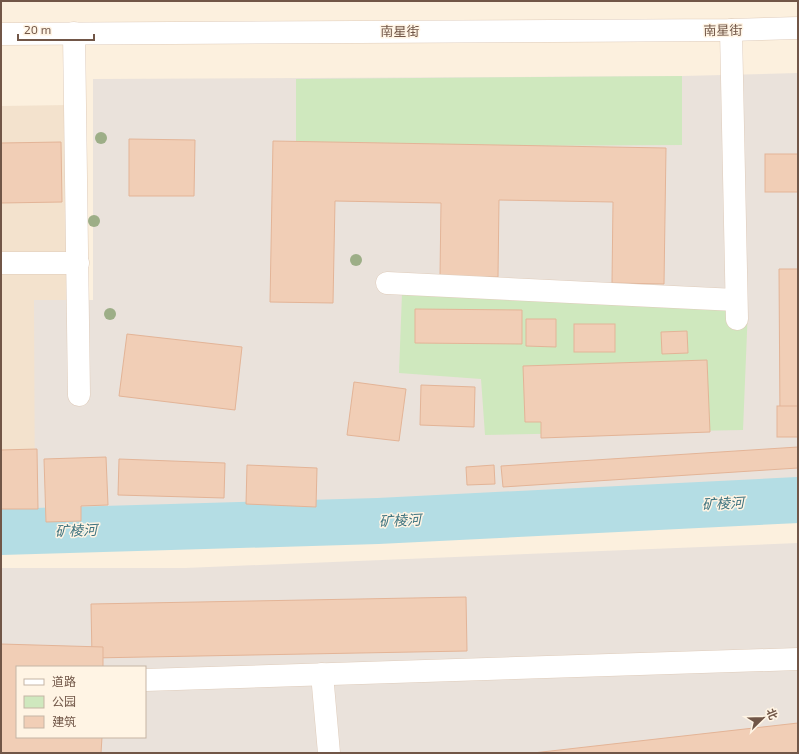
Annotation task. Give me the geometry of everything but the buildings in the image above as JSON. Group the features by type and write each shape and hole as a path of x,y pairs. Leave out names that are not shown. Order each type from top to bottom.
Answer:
{"street":[{"name":"南星街","path":"1,34 731,30 798,28"},
{"path":"387,283 736,309 731,30"},
{"path":"74,33 79,394"},
{"path":"1,263 78,263"},
{"path":"146,680 798,659"},
{"path":"322,674 329,753"}],"shaded area":[{"path":"798,73 798,478 188,519 35,522 34,300 93,300 93,79 682,76"},
{"path":"69,105 66,513 1,515 1,106"},
{"path":"798,543 798,753 1,753 1,568 185,568"}],"green space":[{"path":"682,76 682,145 296,147 296,79"},
{"path":"402,293 748,308 743,430 485,435 481,379 399,373"}],"waterway":[{"name":"矿棱河","path":"1,532 378,521 798,500"}]}
